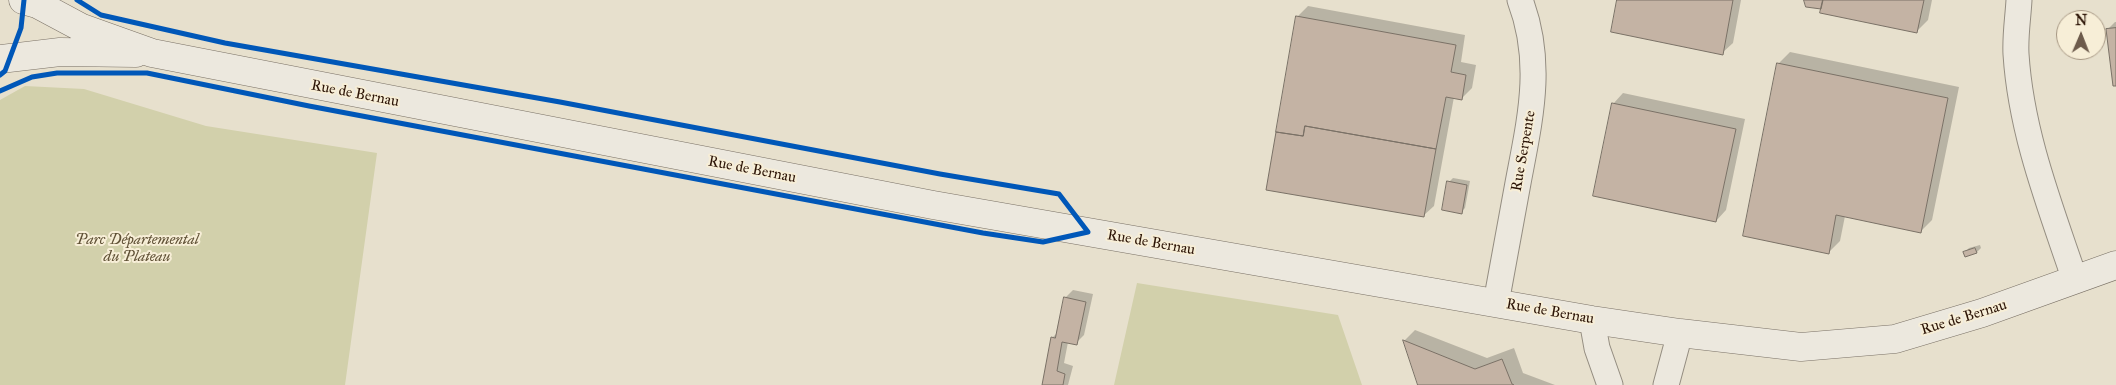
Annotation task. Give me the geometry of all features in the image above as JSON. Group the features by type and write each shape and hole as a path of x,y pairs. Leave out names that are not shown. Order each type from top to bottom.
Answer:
{"street":[{"name":"Rue de Bernau","path":"24,0 37,4 82,28 152,53 924,203 1680,334 1801,347 1895,339 1982,313 2116,265"},
{"name":"Rue Serpente","path":"1496,303 1533,100 1533,58 1525,13 1520,0"},
{"path":"2019,0 2016,52 2021,97 2036,168 2075,280"},
{"name":"Rue de Bernau","path":"0,59 60,52 152,53"},
{"path":"1592,320 1597,348 1610,385"},
{"path":"1666,385 1680,334"}],"green space":[{"name":"Parc Départemental du Plateau","path":"25,86 84,89 206,126 377,153 345,385 0,385 0,100"},
{"path":"1137,283 1338,315 1362,385 1114,385"}],"building":[{"path":"1617,0 1733,0 1723,55 1611,32"},
{"path":"1804,0 1823,0 1821,9 1806,7"},
{"path":"1823,0 1924,0 1917,33 1820,13"},
{"path":"1296,16 1456,45 1451,72 1466,75 1462,100 1446,97 1436,149 1305,126 1303,136 1276,132"},
{"path":"2116,28 2116,86 2113,86 2106,29"},
{"path":"1777,63 1948,98 1921,233 1836,215 1829,254 1743,236"},
{"path":"1612,103 1736,129 1716,222 1593,196"},
{"path":"1305,126 1436,149 1424,217 1266,190 1276,132 1303,136"},
{"path":"1447,181 1467,185 1462,214 1442,210"},
{"path":"1975,248 1977,253 1965,257 1963,252"},
{"path":"1064,297 1086,302 1077,345 1062,342 1057,371 1065,374 1063,385 1042,385 1051,337 1055,338"},
{"path":"1403,340 1475,369 1502,359 1514,385 1418,385"}],"cycle path":[{"path":"0,75 5,71 21,28 24,0"},
{"path":"0,91 32,77 57,73 147,73 309,106 983,233 1043,242 1088,232 1059,194 940,174 560,102 225,43 101,15 77,0"}]}
